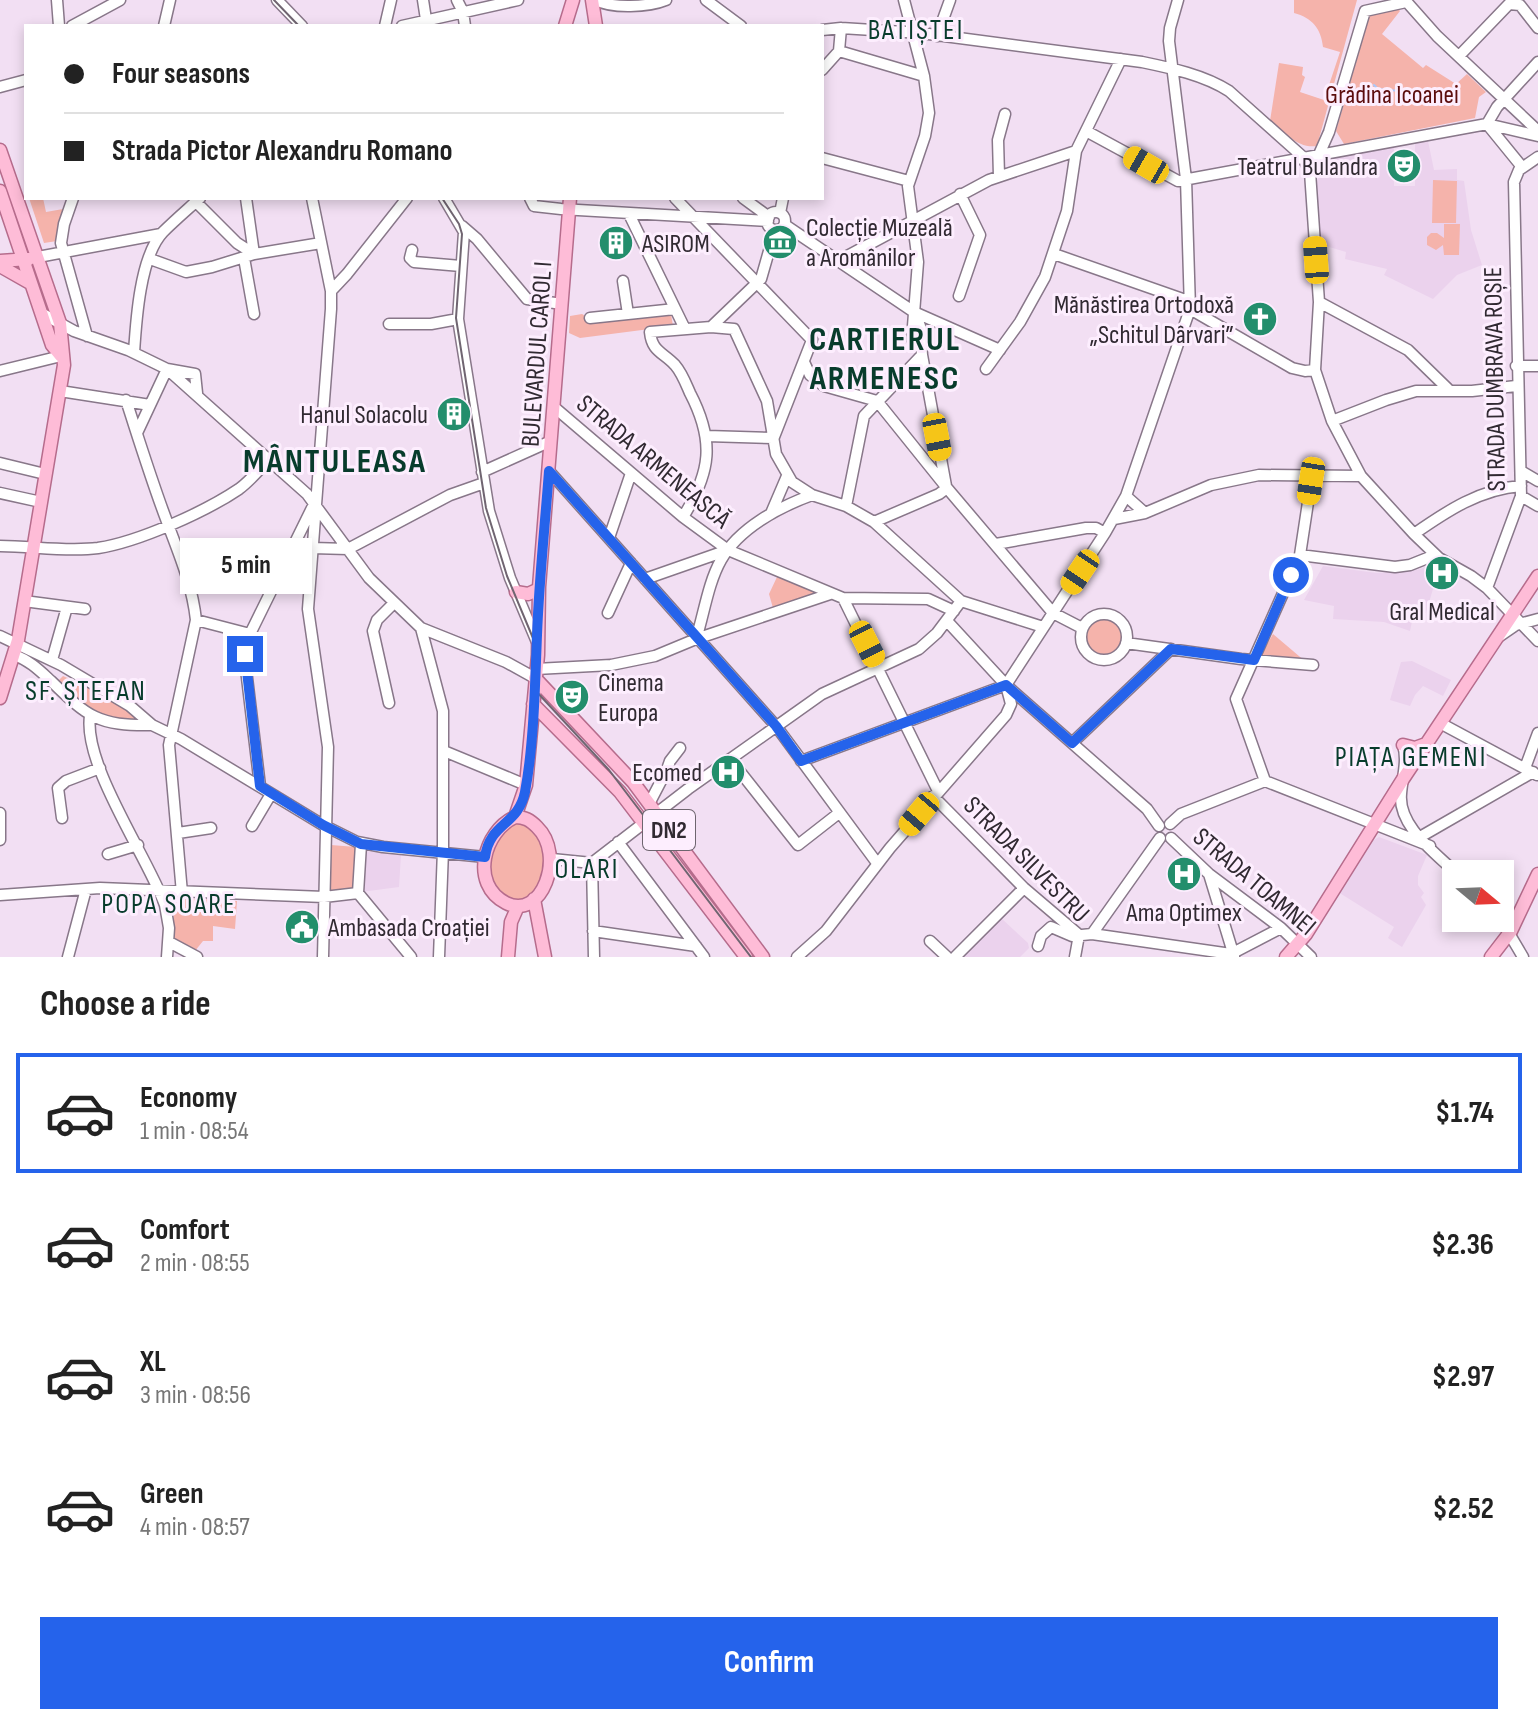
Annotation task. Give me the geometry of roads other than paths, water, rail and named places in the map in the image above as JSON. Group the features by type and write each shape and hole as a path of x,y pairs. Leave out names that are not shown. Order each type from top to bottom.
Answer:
{"main road":[{"path":"566,24 573,0"},
{"path":"594,0 596,24"},
{"path":"0,150 60,323 64,371 15,650 0,698"},
{"path":"0,191 52,345 61,356"},
{"name":"BULEVARDUL CAROL I","path":"520,817 531,730 554,407 558,304 570,204"},
{"path":"0,261 14,234"},
{"path":"0,261 38,257"},
{"path":"0,261 30,283"},
{"path":"1286,957 1298,944 1496,640 1517,619 1538,576"},
{"path":"516,592 528,594 539,589"},
{"name":"DN2","path":"535,674 622,769 763,957"},
{"name":"DN2","path":"533,704 609,781 746,957"},
{"path":"531,730 544,725 557,728"},
{"path":"1403,745 1415,748 1426,744"},
{"path":"537,923 489,884 485,874 485,857 490,839 498,829 520,817 539,829 546,838 552,859 548,877 534,899 545,957"},
{"path":"1514,927 1533,901 1538,874"},
{"path":"515,905 534,899"},
{"path":"508,957 515,905"},
{"path":"1491,957 1510,932"}],"street":[{"path":"57,0 59,24"},
{"path":"76,24 120,0"},
{"path":"164,24 170,0"},
{"path":"277,0 300,24"},
{"path":"385,24 391,0"},
{"path":"423,0 427,23 518,0"},
{"path":"457,0 465,24"},
{"path":"594,0 609,6 631,2 655,4 666,0"},
{"path":"706,0 738,24"},
{"path":"904,0 929,105 928,121 909,181 918,262 914,312 947,488"},
{"path":"937,36 950,0"},
{"path":"801,761 1006,685 1126,496 1190,306 1186,179 1169,35 1178,0"},
{"path":"1310,172 1329,132 1365,11 1406,1 1538,134"},
{"path":"1459,56 1509,4 1520,5 1538,28"},
{"path":"824,68 839,51 841,28"},
{"path":"824,30 841,28 913,33 1121,59 1172,69 1229,91 1303,157 1310,172 1319,302 1315,370 1332,421 1361,476 1435,555 1487,588 1537,637"},
{"path":"839,51 924,76"},
{"path":"986,369 1033,301 1054,254 1067,211 1076,151 1121,59"},
{"path":"1487,124 1504,99 1536,67"},
{"path":"0,87 24,81"},
{"path":"999,176 998,140 1005,114"},
{"path":"1086,131 1171,180 1487,124 1538,134"},
{"path":"1487,124 1522,167 1538,157"},
{"path":"1329,132 1337,146 1345,151"},
{"path":"838,261 960,194 999,176 1076,151"},
{"path":"824,159 909,181"},
{"name":"STRADA DUMBRAVA ROȘIE","path":"1487,588 1521,491 1516,386 1514,182 1522,167"},
{"path":"959,296 980,235 960,194"},
{"path":"72,200 62,237 63,252 87,336"},
{"path":"134,353 139,296 150,259 161,234 198,200 249,256"},
{"path":"246,200 254,314"},
{"path":"312,200 331,291 308,621 328,737 323,957"},
{"path":"331,291 405,200"},
{"path":"445,200 462,226 477,239 527,299 558,304"},
{"path":"531,200 534,206 570,204 629,214 775,221"},
{"path":"677,200 812,340 773,438"},
{"path":"746,200 914,312 1000,350"},
{"path":"711,327 758,283 765,271 782,200"},
{"path":"629,214 685,329"},
{"path":"462,226 464,239 458,319 483,477 499,546 537,642"},
{"path":"38,257 161,234"},
{"path":"464,239 477,239"},
{"path":"150,259 186,272 249,256 321,243"},
{"path":"412,250 410,258 414,262 461,266"},
{"path":"1054,254 1190,306 1292,368 1315,370"},
{"path":"623,281 628,314"},
{"path":"1319,302 1408,350 1448,389"},
{"path":"590,318 675,309"},
{"path":"41,313 167,369 197,393 315,503 369,578 421,628 535,674 655,656 830,594"},
{"path":"389,324 431,324 458,319"},
{"path":"683,517 706,466 707,436 701,413 678,368 656,351 650,332 711,327 734,329 767,401 774,410 780,411 787,404"},
{"path":"846,506 862,421 919,345"},
{"path":"0,371 61,356"},
{"path":"804,362 810,375 824,386 877,401 1053,613 1082,628"},
{"path":"1516,366 1538,366"},
{"path":"167,369 195,374 197,393"},
{"path":"137,433 167,369"},
{"path":"1332,421 1404,394 1428,389 1472,391 1516,386"},
{"path":"60,391 150,405"},
{"path":"126,400 191,586 196,620 169,750 182,893"},
{"path":"767,401 776,454 787,476 798,487 846,506 874,522 961,601 1043,627"},
{"name":"STRADA ARMENEASCĂ","path":"554,407 683,517 728,550 843,598 928,599 951,616"},
{"path":"707,436 773,438"},
{"path":"296,543 312,548 348,549 551,441"},
{"path":"0,546 98,548 168,526 237,490 269,459"},
{"path":"0,463 45,474"},
{"path":"549,471 776,726 877,863"},
{"path":"1521,471 1538,481"},
{"path":"609,538 631,473"},
{"path":"1114,519 1145,513 1211,485 1269,473 1361,476"},
{"path":"772,511 787,476"},
{"path":"1265,781 1236,699 1300,555 1312,476"},
{"path":"874,522 947,488"},
{"path":"1414,534 1460,504 1499,489 1521,491 1538,506"},
{"path":"0,493 41,502"},
{"path":"696,639 718,566 728,550 772,511 812,495"},
{"path":"1126,496 1145,513"},
{"path":"260,786 245,661 250,634 315,503"},
{"path":"996,544 1092,527 1105,533"},
{"path":"645,579 728,550"},
{"path":"1300,555 1395,567 1435,555"},
{"path":"608,613 631,563"},
{"path":"928,599 942,584"},
{"name":"STRADA SILVESTRU","path":"843,598 905,722 936,793 1024,888 1079,935 1075,957"},
{"path":"24,601 85,609"},
{"path":"652,808 730,759 822,694 919,649 961,601"},
{"path":"389,703 373,631 377,620 393,604"},
{"path":"52,660 67,607"},
{"path":"1111,614 1125,627 1126,643 1115,657 1096,659 1082,646 1082,628 1094,615 1111,614"},
{"name":"STRADA TOAMNEI","path":"951,616 1006,685 1164,825"},
{"path":"1517,619 1538,619"},
{"path":"196,620 250,634"},
{"path":"421,628 441,703 444,751 439,957"},
{"path":"0,636 9,638 15,650 90,716 130,726 152,725"},
{"path":"1126,643 1313,665"},
{"path":"1072,743 1171,649"},
{"path":"15,650 52,660 72,671 135,710 152,725 171,733 328,828 361,844 485,857"},
{"path":"58,688 57,674 72,671"},
{"path":"797,957 826,931 877,863 1008,713 1011,704 1006,685"},
{"path":"130,726 137,719 135,710"},
{"path":"90,716 90,735 100,768 160,892 167,915 167,957"},
{"path":"1440,723 1532,772"},
{"path":"1532,772 1538,733"},
{"path":"1403,745 1401,809 1420,837 1444,860"},
{"path":"552,859 592,863 643,822 652,808 670,761 680,748"},
{"path":"444,751 526,785"},
{"path":"730,759 798,845 839,813"},
{"path":"62,818 58,788 66,781 100,768"},
{"path":"1420,837 1532,772"},
{"path":"1092,934 1174,831 1164,825 1188,811 1265,781 1430,846"},
{"path":"252,826 271,794"},
{"path":"0,813 0,840"},
{"path":"178,833 211,828"},
{"name":"STRADA TOAMNEI","path":"1166,838 1281,928 1311,957"},
{"path":"618,842 704,957"},
{"path":"361,844 358,893 411,957"},
{"path":"108,854 138,845"},
{"path":"592,863 594,957"},
{"path":"1209,874 1233,955"},
{"path":"955,957 1024,888"},
{"path":"0,895 86,889 324,897 358,893"},
{"path":"68,957 86,889"},
{"path":"659,940 677,920"},
{"path":"1038,946 1041,936 1051,927 1070,935 1092,934 1233,955 1281,928"},
{"path":"593,931 696,946"},
{"path":"1510,932 1523,957"},
{"path":"930,941 947,957"},
{"path":"169,942 197,957"}],"waterway":[{"path":"1374,85 1378,89 1400,91 1413,97 1437,97"}],"tram line":[{"path":"274,0 297,24"},
{"path":"443,200 462,234 456,318 486,508 507,576 535,643 535,690 609,770 751,957"}],"place":[{"name":"Teatrul Bulandra","path":"1404,166"},
{"name":"Colecție Muzeală a Aromânilor","path":"780,242"},
{"name":"ASIROM","path":"616,243"},
{"name":"Mănăstirea Ortodoxă „Schitul Dârvari”","path":"1260,319"},
{"name":"Hanul Solacolu","path":"454,414"},
{"name":"Gral Medical","path":"1442,573"},
{"name":"Cinema Europa","path":"572,697"},
{"name":"Ecomed","path":"728,772"},
{"name":"Ama Optimex","path":"1184,874"},
{"name":"Ambasada Croației","path":"302,927"}],"district":[{"name":"BATIȘTEI","path":"916,29"},
{"name":"CARTIERUL ARMENESC","path":"885,358"},
{"name":"MÂNTULEASA","path":"335,460"},
{"name":"SF. ȘTEFAN","path":"86,690"},
{"name":"PIAȚA GEMENI","path":"1411,756"},
{"name":"OLARI","path":"587,868"},
{"name":"POPA SOARE","path":"169,903"}],"park label":[{"name":"Grădina Icoanei","path":"1392,94"}]}
